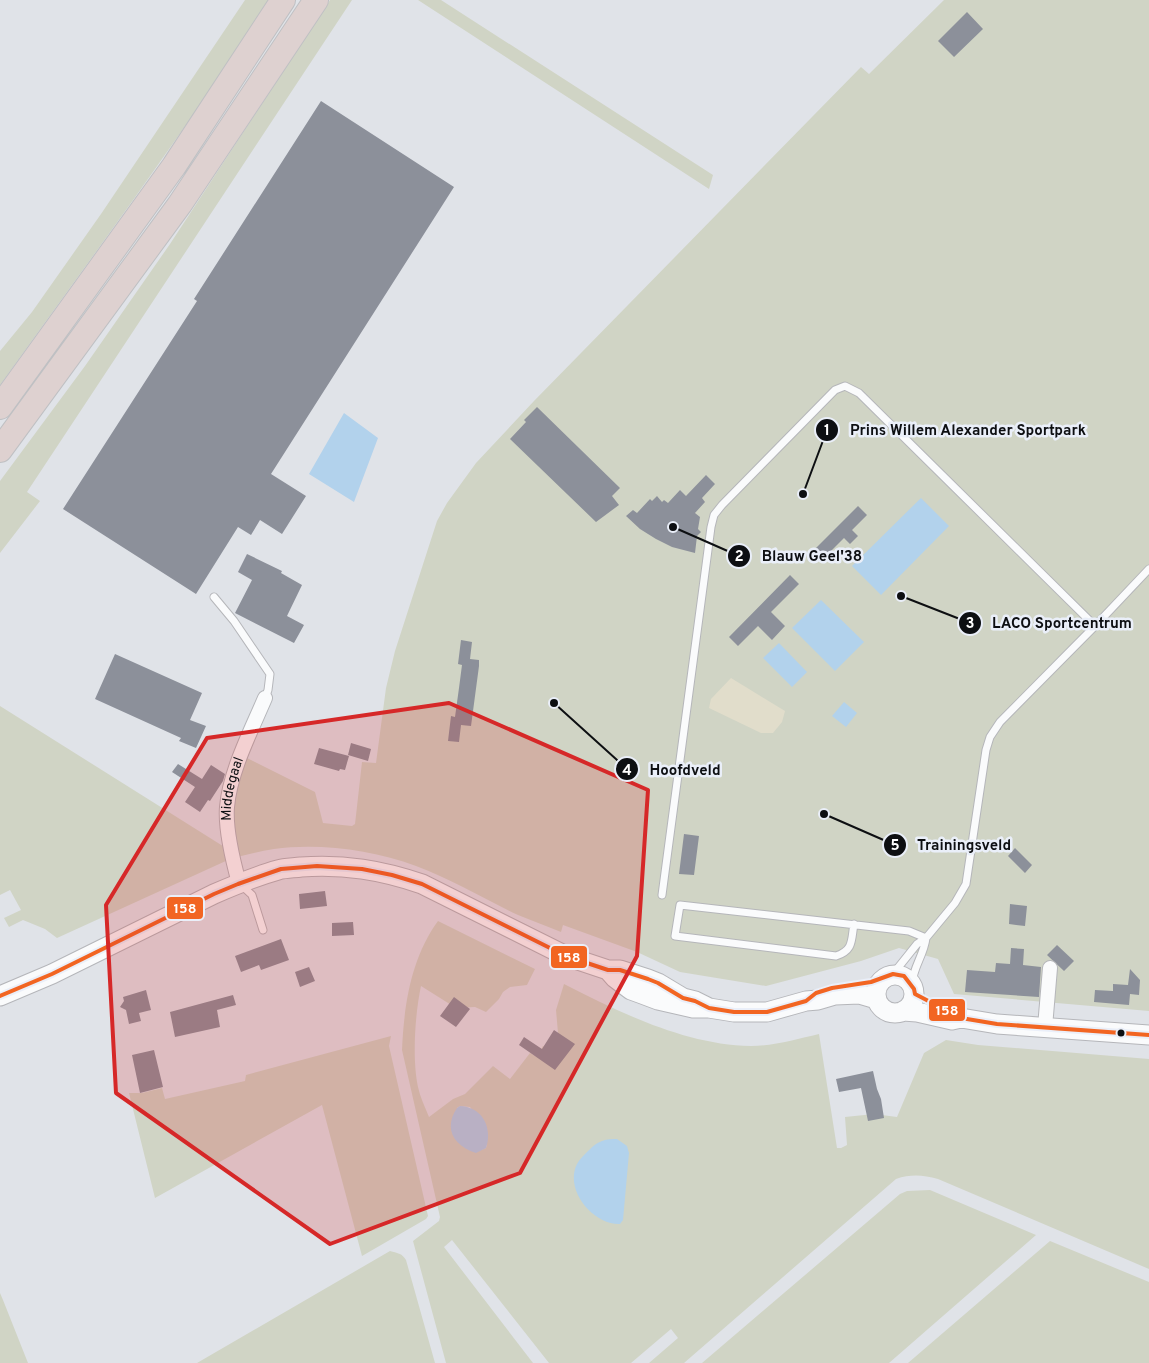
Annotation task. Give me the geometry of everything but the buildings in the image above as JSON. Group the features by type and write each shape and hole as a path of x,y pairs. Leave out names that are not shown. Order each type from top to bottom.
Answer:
{"highway":[{"path":"0,407 174,166 283,0"},
{"path":"0,450 180,204 316,0"}],"street":[{"name":"Middegaal","path":"239,883 229,839 227,807 237,764 265,698"},
{"path":"0,996 52,974 239,883 280,869 316,866 355,867 397,876 422,884 566,956 608,970 620,970 653,981 683,998 710,1008 734,1012 767,1012 834,995 859,994 876,999"},
{"path":"1045,1027 1050,968"},
{"path":"806,1001 816,993 832,988 888,977 904,976 913,989 960,1018 997,1024 1149,1035"},
{"path":"888,977 877,988 876,999 881,1007 889,1012 917,1012 952,1020 960,1018"},
{"path":"903,1011 913,1001 913,989"}],"lane":[{"path":"662,895 704,575 714,515 835,390 845,386 859,393 1095,626"},
{"path":"888,977 917,944 926,938 955,903 966,884 986,750 990,737 1000,722 1149,569"},
{"path":"214,597 239,628 270,674 265,698"},
{"path":"239,883 252,895 263,930"},
{"path":"854,924 850,946 846,953 836,956 675,936 680,905 854,924 909,931 926,938"},
{"path":"913,989 913,974 925,950 926,938"}],"highlighted area":[{"path":"449,703 648,790 637,956 520,1173 330,1244 116,1093 106,905 207,738"}],"green space":[{"path":"245,0 270,0 171,146 0,385 0,351 32,312 101,214"},
{"path":"330,0 352,0 27,492 40,501 0,553 0,481 85,366 170,244"},
{"path":"418,0 441,0 713,175 709,189"},
{"path":"944,0 1149,0 1149,1011 954,994 938,959 899,948 861,961 766,986 680,972 637,952 563,925 561,932 518,915 455,883 399,860 346,849 309,847 274,849 237,857 232,808 234,791 247,758 315,792 323,823 352,826 355,824 362,762 376,763 386,688 395,651 437,521 447,503 476,463 534,401 861,67 869,74"},
{"path":"0,706 226,848 228,860 57,938 45,929 23,920 9,927 4,918 21,910 10,890 0,895"},
{"path":"438,921 535,969 527,985 510,987 503,992 486,1012 475,1007 456,1008 421,986 417,1010 415,1063 419,1091 429,1117 453,1099 465,1094 493,1066 510,1079 530,1053 537,1057 543,1046 549,1049 558,1033 556,1010 564,984 654,1026 702,1040 760,1046 819,1034 837,1148 847,1145 845,1117 874,1114 897,1117 924,1053 946,1040 978,1045 1149,1059 1149,1269 938,1179 907,1176 896,1179 684,1363 649,1363 678,1338 671,1329 631,1363 549,1363 452,1240 444,1247 533,1363 446,1363 413,1241 439,1221 440,1217 402,1050 407,999 415,966 429,935","holes":["460,1106 470,1107 483,1126 487,1137 486,1148 476,1152 457,1108"]},
{"path":"391,1036 389,1046 428,1216 426,1219 362,1256 322,1105 155,1198 129,1093 142,1093 162,1088 165,1099 245,1081 246,1075"},
{"path":"930,1190 1036,1235 889,1363 702,1363 900,1194 907,1191"},
{"path":"1050,1241 1149,1282 1149,1363 908,1363"},
{"path":"390,1251 401,1255 406,1260 435,1363 197,1363"},
{"path":"0,1293 3,1300 28,1363 0,1363"}],"sand":[{"path":"731,678 785,711 782,722 773,733 761,733 709,708 711,699"}],"water":[{"path":"344,413 378,438 354,502 309,474"},
{"path":"921,498 949,526 881,595 852,566"},
{"path":"821,600 864,642 835,671 792,628"},
{"path":"779,643 807,672 792,687 763,658"},
{"path":"844,702 857,713 846,727 832,716"},
{"path":"460,1106 468,1107 480,1114 487,1126 488,1140 486,1148 476,1153 462,1146 453,1136 451,1123 457,1108"},
{"path":"617,1139 627,1146 629,1153 623,1220 620,1224 600,1219 591,1212 578,1195 574,1184 577,1164 584,1155 604,1140"}],"transit line":[{"name":"158","path":"0,996 52,974 238,884 281,869 317,866 362,869 422,884 566,956 608,970 620,970 648,979 683,998 695,1001 709,1008 734,1012 767,1012 806,1001 816,993 832,988 871,982 893,974 904,976 914,989 915,994 961,1018 997,1024 1149,1035"}],"place":[{"name":"Prins Willem Alexander Sportpark","path":"803,494"},
{"name":"Blauw Geel'38","path":"673,527"},
{"name":"LACO Sportcentrum","path":"901,596"},
{"name":"Hoofdveld","path":"554,703"},
{"name":"Trainingsveld","path":"824,814"}]}
